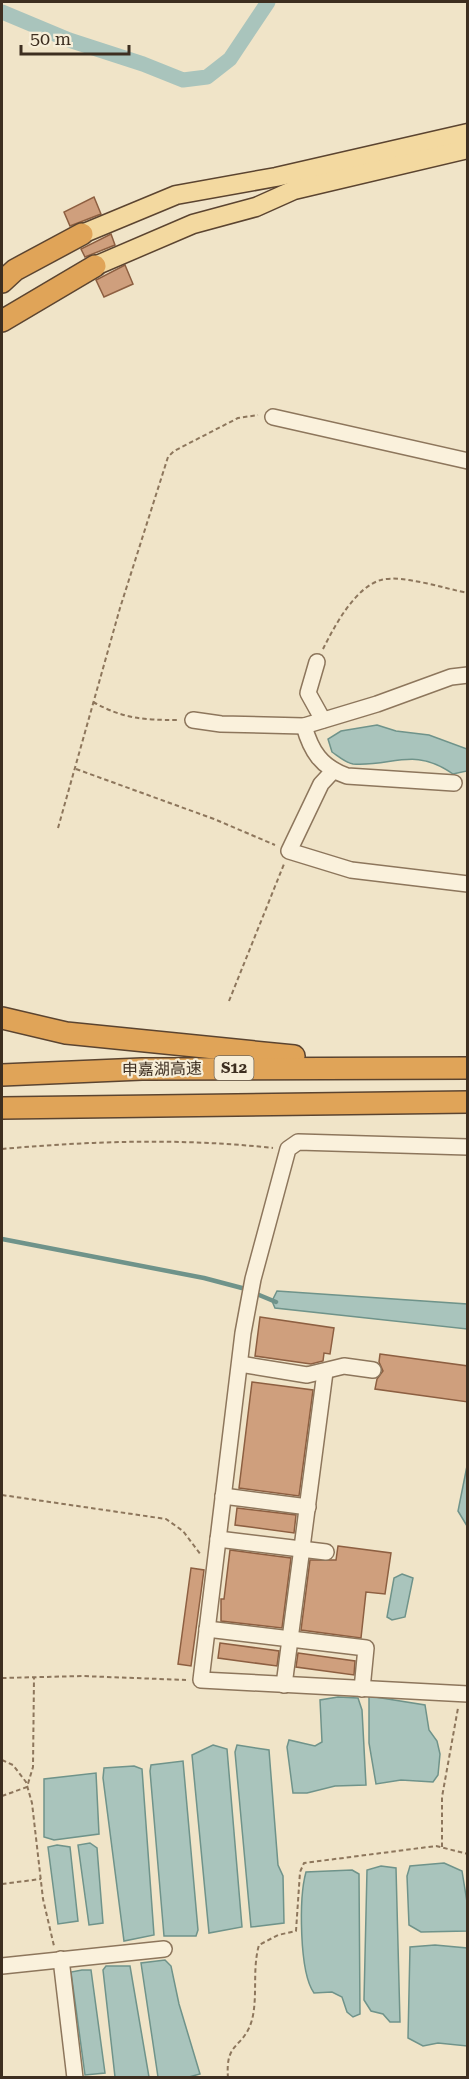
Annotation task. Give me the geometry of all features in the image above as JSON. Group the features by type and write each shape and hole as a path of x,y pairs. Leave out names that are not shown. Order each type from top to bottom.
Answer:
{"highway":[{"path":"2,282 15,270 82,234"},
{"path":"2,321 94,266"},
{"path":"2,1018 66,1033 396,1067"},
{"name":"申嘉湖高速","path":"2,1074 142,1069 468,1068"},
{"name":"S12","path":"2,1108 468,1102"}],"main road":[{"path":"82,234 176,195 276,177 468,133"},
{"path":"94,266 193,224 256,207 294,190 468,149"}],"street":[{"path":"273,417 468,461"},
{"path":"317,662 308,693 323,720"},
{"path":"193,720 221,724 304,726 452,677 468,675"},
{"path":"304,726 310,748 333,771 347,776 400,777 454,783"},
{"path":"333,771 321,784 289,851 351,870 468,884"},
{"path":"465,1694 201,1680 240,1364 253,1279 288,1149 298,1142 468,1147"},
{"path":"240,1364 307,1375 344,1366 373,1370"},
{"path":"284,1685 325,1372"},
{"path":"223,1496 308,1507"},
{"path":"218,1539 326,1552"},
{"path":"207,1629 366,1648 362,1689"},
{"path":"2,1966 164,1949"},
{"path":"61,1959 75,2078"}],"path":[{"path":"58,828 93,702 168,457 174,451 238,418 252,414 273,417"},
{"path":"317,662 338,620 360,594 380,580 397,579 468,593"},
{"path":"93,702 118,714 146,721 193,720"},
{"path":"76,769 202,815 289,851 229,1001"},
{"path":"2,1149 92,1141 170,1141 288,1149"},
{"path":"2,1495 166,1519 183,1531 201,1555 216,1557"},
{"path":"2,1678 82,1676 201,1680"},
{"path":"27,1787 33,1767 34,1677"},
{"path":"442,1846 442,1797 453,1726 465,1694"},
{"path":"2,1760 13,1766 27,1787 32,1803 41,1879 52,1941 61,1959"},
{"path":"2,1796 27,1787"},
{"path":"228,2078 227,2061 230,2051 247,2032 252,2018 256,1957 259,1945 278,1935 296,1931 300,1872 304,1863 442,1846 468,1854"},
{"path":"2,1884 41,1879"},
{"path":"272,2078 280,2078"}],"water":[{"path":"377,725 396,731 429,735 467,749 467,771 453,774 426,761 414,759 353,764 332,752 328,739 341,731"},
{"path":"277,1291 467,1304 467,1329 275,1308 272,1301"},
{"path":"467,1466 468,1526 458,1511"},
{"path":"402,1574 413,1578 405,1617 392,1620 387,1617 394,1578"},
{"path":"369,1696 425,1705 429,1730 437,1741 440,1754 438,1775 433,1782 401,1780 376,1784 369,1743"},
{"path":"338,1697 358,1698 362,1710 366,1785 335,1786 307,1793 293,1793 287,1747 289,1740 315,1746 322,1742 320,1700"},
{"path":"213,1745 227,1749 242,1927 209,1933 192,1755"},
{"path":"237,1745 269,1750 278,1865 283,1876 284,1923 251,1927 235,1752"},
{"path":"183,1761 198,1930 196,1936 164,1936 150,1771 151,1765"},
{"path":"134,1766 142,1769 154,1935 124,1941 103,1778 104,1768"},
{"path":"96,1773 99,1834 54,1840 44,1837 44,1779"},
{"path":"90,1843 97,1848 103,1923 89,1925 78,1845"},
{"path":"57,1845 70,1847 78,1921 58,1924 48,1847"},
{"path":"444,1863 462,1871 467,1902 467,1931 421,1932 409,1925 407,1876 410,1866"},
{"path":"381,1866 396,1868 400,2022 390,2022 383,2014 371,2011 364,2000 367,1870"},
{"path":"352,1870 359,1874 360,2014 353,2017 347,2012 342,1997 332,1992 314,1993 305,1969 302,1934 302,1898 306,1872"},
{"path":"435,1945 467,1948 467,2046 438,2043 423,2046 408,2038 410,1947"},
{"path":"165,1960 171,1966 179,2004 200,2074 189,2077 158,2077 141,1963"},
{"path":"106,1966 130,1966 149,2077 115,2077 103,1970"},
{"path":"91,1970 105,2073 85,2075 71,1972"}],"building":[{"path":"94,197 101,214 70,226 64,212"},
{"path":"111,234 115,245 85,257 81,249"},
{"path":"125,265 133,284 104,297 96,280"},
{"path":"260,1317 334,1328 330,1354 324,1353 323,1361 311,1364 255,1356"},
{"path":"380,1354 468,1366 468,1402 375,1389 377,1379 383,1371 379,1362"},
{"path":"252,1382 313,1390 299,1496 239,1488"},
{"path":"237,1508 296,1515 294,1533 235,1525"},
{"path":"338,1546 391,1553 385,1594 366,1592 361,1638 301,1630 310,1560 336,1560"},
{"path":"230,1550 291,1558 282,1628 221,1621 221,1599 224,1599"},
{"path":"191,1568 204,1570 191,1666 178,1664"},
{"path":"220,1643 279,1651 277,1666 218,1658"},
{"path":"298,1653 355,1661 354,1675 296,1667"}],"waterway":[{"path":"2,12 69,40 143,64 183,80 207,77 230,59 268,2"},
{"path":"2,1239 204,1278 242,1288 276,1302"}]}
